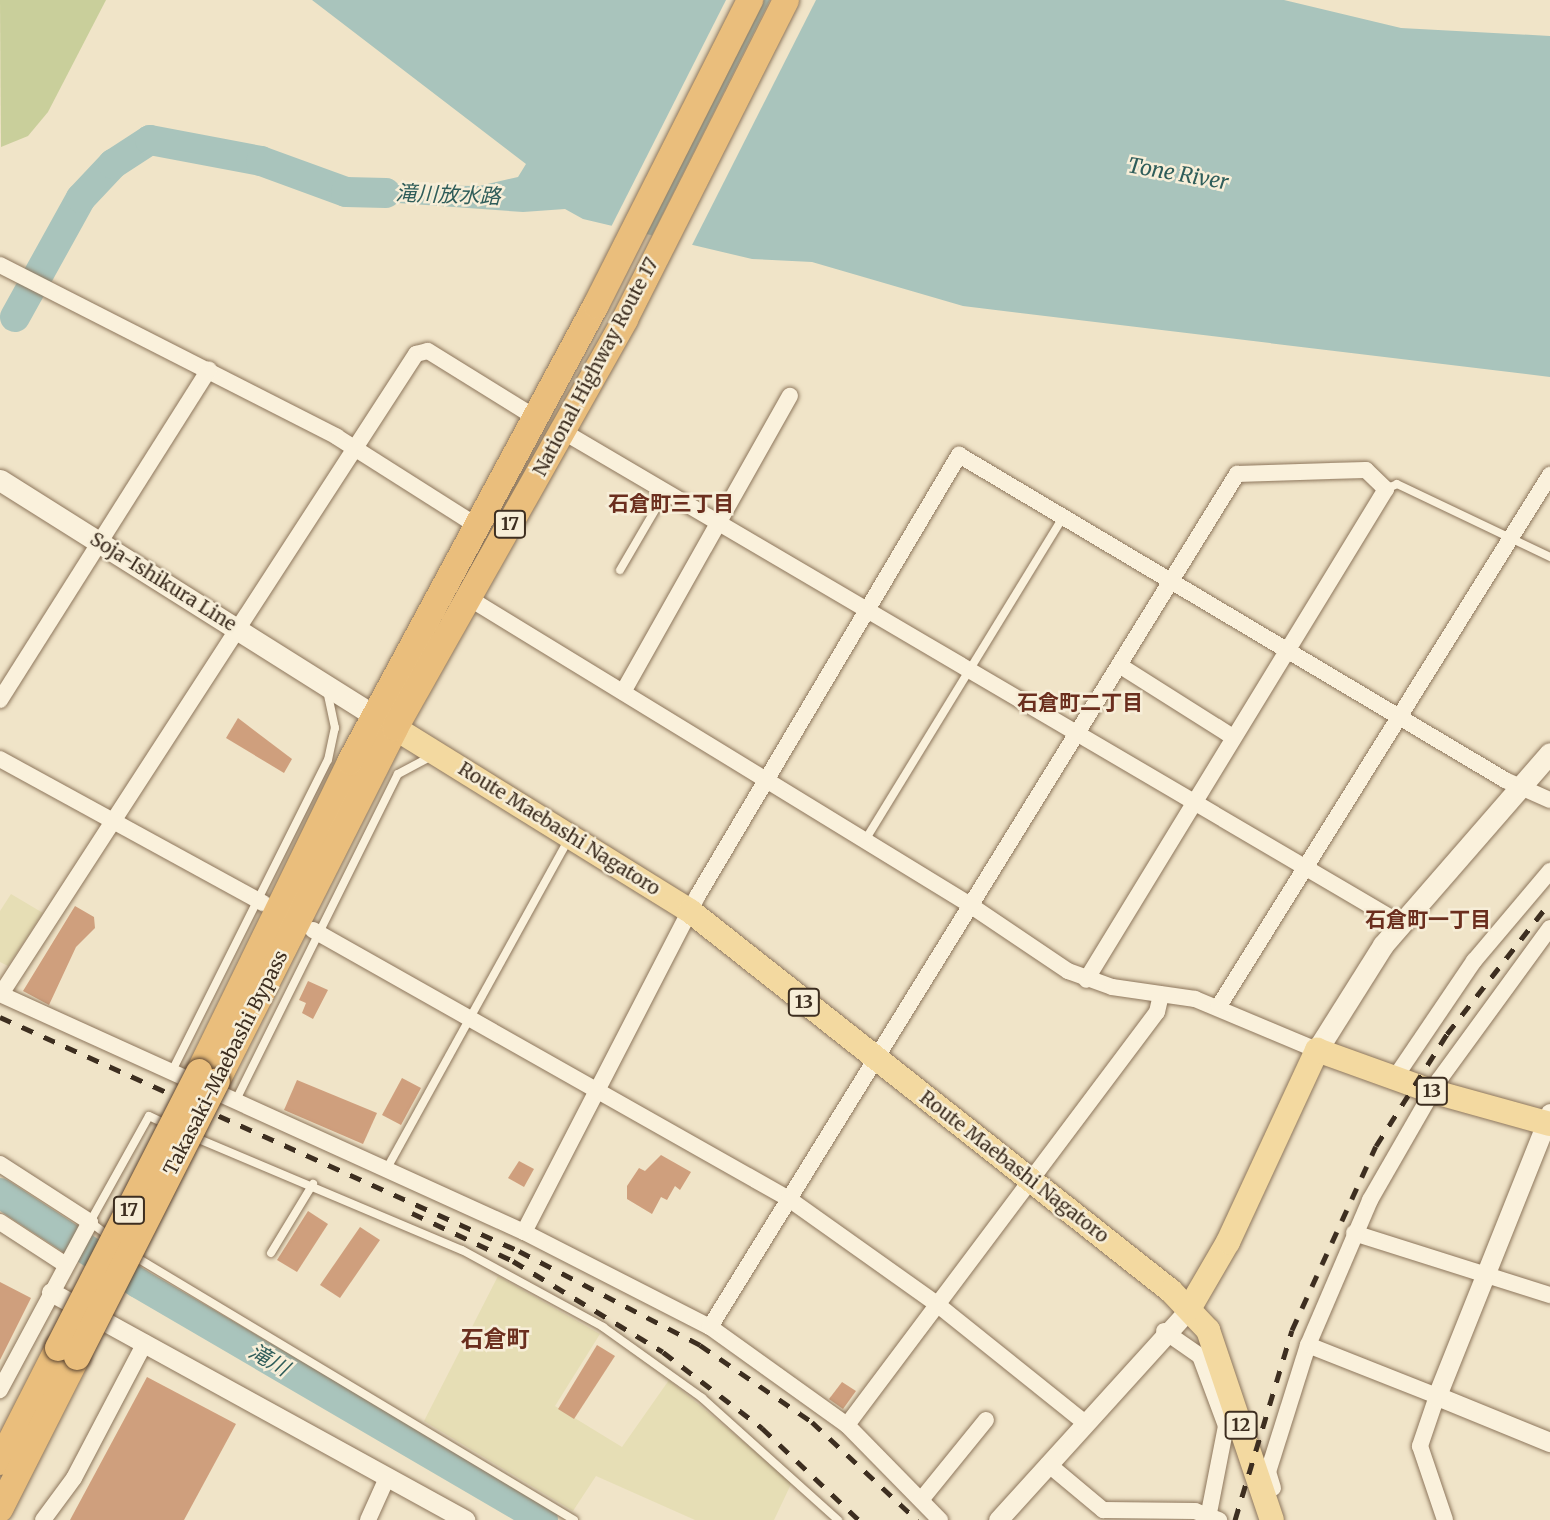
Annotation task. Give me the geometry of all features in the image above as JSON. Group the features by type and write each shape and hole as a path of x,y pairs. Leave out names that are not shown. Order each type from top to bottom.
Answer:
{"highway":[{"name":"National Highway Route 17","path":"384,722 477,526 596,305 750,0"},
{"name":"National Highway Route 17","path":"384,722 467,597 564,432 625,319 786,0"},
{"name":"Takasaki-Maebashi Bypass","path":"0,1509 67,1353 384,722"},
{"name":"Takasaki-Maebashi Bypass","path":"0,1462 67,1353"}],"main road":[{"name":"Soja-Ishikura Line","path":"0,480 384,722"},
{"name":"Route Maebashi Nagatoro","path":"384,722 690,911 874,1059 1032,1181 1189,1309"},
{"path":"1189,1309 1228,1242 1317,1049 1400,923 1550,753"},
{"name":"13","path":"1317,1049 1431,1091 1549,1119"},
{"name":"12","path":"1189,1309 1213,1342 1272,1520"}],"street":[{"path":"7,269 57,290 351,446 477,526"},
{"path":"536,418 422,351 351,446 0,994 524,1232 710,1327 847,1425 940,1520"},
{"path":"0,700 209,370"},
{"path":"623,692 790,396"},
{"path":"564,432 1400,923"},
{"path":"524,1232 601,1088 690,911 864,609 959,455 1065,514 1402,718 1550,800"},
{"path":"710,1327 967,903 1076,735 1237,474 1357,468 1386,489 1086,980"},
{"path":"1219,1006 1309,869 1550,475"},
{"path":"467,597 967,903 1086,980 1219,1006 1317,1049"},
{"path":"1119,665 1233,737"},
{"path":"0,759 260,902"},
{"path":"1394,1079 1474,961 1550,871"},
{"path":"1283,1520 1268,1472 1308,1345 1354,1233 1431,1091 1550,928"},
{"path":"316,931 601,1088 789,1199 938,1305 1084,1422"},
{"path":"847,1425 1157,1012 1161,994"},
{"path":"1445,1520 1420,1446 1437,1396 1549,1119"},
{"path":"0,1164 88,1225 0,1390"},
{"path":"0,1222 67,1262"},
{"path":"1354,1233 1550,1295"},
{"path":"51,1292 465,1520"},
{"path":"998,1520 1164,1331 1189,1309"},
{"path":"1048,1464 1094,1514 1214,1517 1226,1426 1200,1356 1164,1331"},
{"path":"43,1520 74,1478 145,1343"},
{"path":"1308,1345 1550,1442"},
{"path":"921,1500 986,1420"},
{"path":"368,1520 387,1478"}],"lane":[{"path":"1386,489 1397,484 1550,557"},
{"path":"620,570 664,493"},
{"path":"864,842 1065,514"},
{"path":"172,1073 260,902 331,751 335,720 325,685"},
{"path":"235,1102 316,931 398,774 438,754"},
{"path":"386,1170 570,836"},
{"path":"574,1520 145,1264 88,1225 149,1116 462,1250 603,1327 702,1398 838,1520"},
{"path":"271,1253 313,1184"}],"shaded area":[{"path":"11,894 43,913 8,966 0,962 0,911"},
{"path":"498,1276 600,1334 555,1406 622,1447 669,1380 792,1482 774,1520 695,1520 596,1476 573,1511 424,1421"}],"green space":[{"path":"0,0 106,0 48,112 28,136 1,147"}],"water":[{"name":"Tone River","path":"312,0 1284,0 1401,28 1550,36 1550,377 963,306 812,262 752,259 583,219 565,209 523,212 356,200 346,192 385,185 479,186 518,177 526,164"}],"pier":[{"path":"726,0 764,0 644,237 610,229"},
{"path":"770,0 816,0 690,249 650,239"}],"building":[{"path":"238,718 292,759 284,773 226,738"},
{"path":"75,906 94,917 95,928 76,947 49,1005 23,991"},
{"path":"308,981 328,990 313,1019 302,1013 306,1003 299,1000"},
{"path":"402,1078 421,1088 401,1125 382,1115"},
{"path":"297,1080 377,1113 363,1144 284,1110"},
{"path":"661,1155 691,1172 680,1190 675,1186 667,1200 661,1197 652,1214 627,1199 627,1186 639,1168 645,1171"},
{"path":"519,1161 534,1169 524,1187 508,1178"},
{"path":"308,1211 328,1224 297,1272 277,1260"},
{"path":"360,1227 380,1240 340,1298 320,1285"},
{"path":"0,1282 31,1298 0,1360"},
{"path":"597,1345 615,1356 574,1419 558,1409"},
{"path":"147,1377 236,1424 184,1520 70,1520"},
{"path":"842,1382 856,1391 843,1409 829,1399"}],"waterway":[{"name":"滝川放水路","path":"15,317 81,198 113,164 150,140 261,161 346,192 386,193"},
{"name":"滝川","path":"0,1193 138,1283 543,1520"}],"railway":[{"path":"1235,1520 1292,1330 1376,1146 1447,1034 1550,902"},
{"path":"0,1017 519,1251 700,1345 812,1422 917,1520"},
{"path":"412,1213 513,1261 663,1352 762,1428 859,1520"}],"district":[{"name":"石倉町三丁目","path":"671,504"},
{"name":"石倉町二丁目","path":"1080,703"},
{"name":"石倉町一丁目","path":"1428,920"},
{"name":"石倉町","path":"495,1339"}]}
